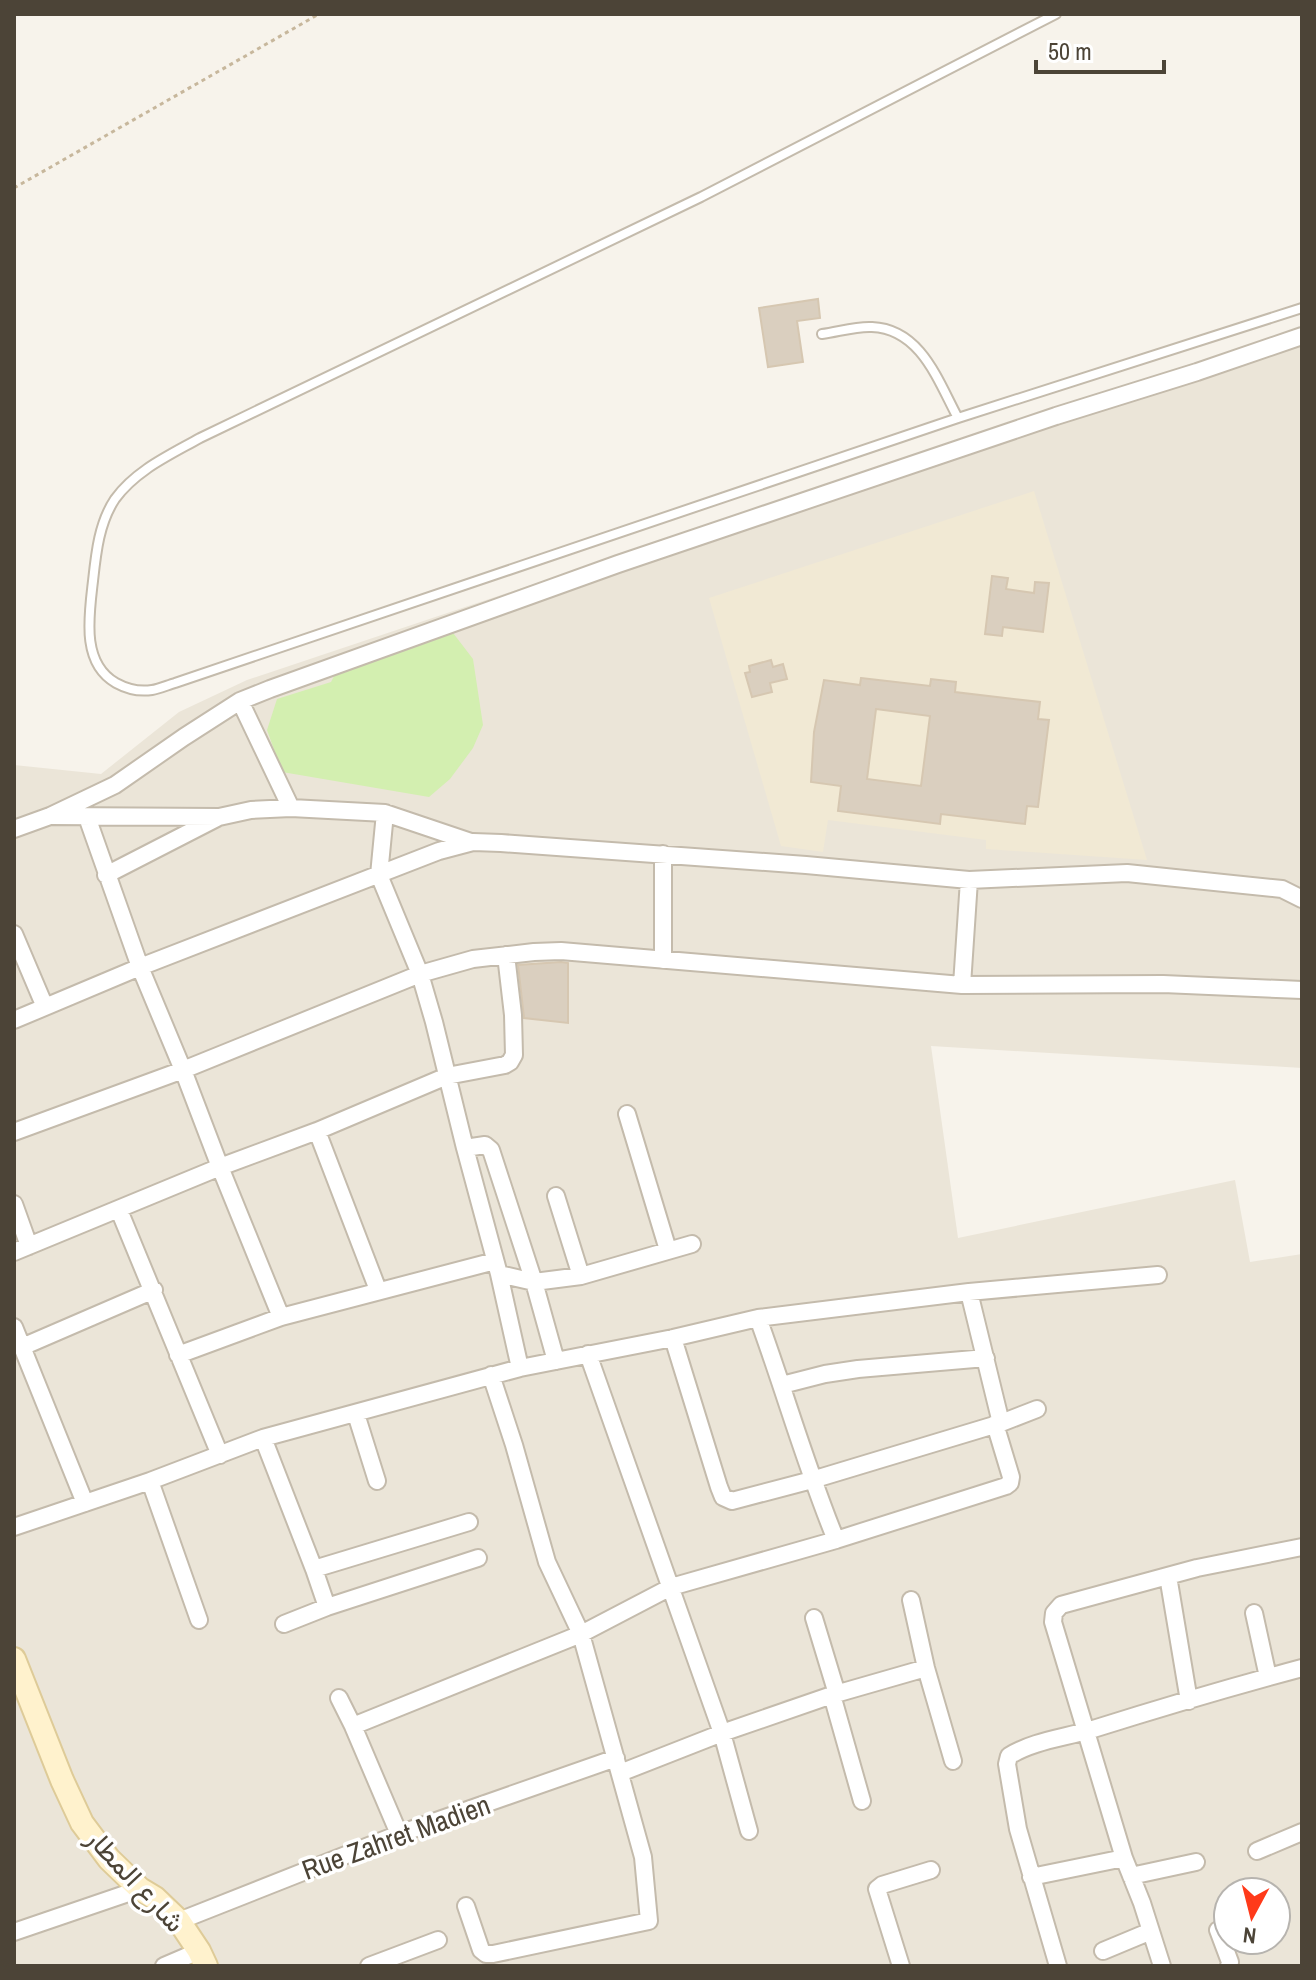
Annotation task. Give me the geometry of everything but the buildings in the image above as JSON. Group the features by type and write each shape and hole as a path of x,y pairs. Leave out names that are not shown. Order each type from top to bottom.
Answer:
{"street":[{"path":"14,829 50,816 115,785 240,701 618,564 1302,336"},
{"path":"240,701 291,808"},
{"path":"50,816 219,817 251,810 291,808 385,813 473,842 663,854 969,880 1127,873 1282,889 1302,899"},
{"path":"385,813 379,875 420,974 434,1022 520,1368"},
{"path":"87,817 140,967 281,1317"},
{"path":"106,875 219,817"},
{"path":"14,1020 140,967 439,851 473,842"},
{"path":"663,854 663,960"},
{"path":"962,985 969,880"},
{"path":"14,934 45,1007"},
{"path":"14,1132 183,1070 420,974 473,959 506,955 561,951 962,985 1163,984 1302,990"},
{"path":"14,1204 22,1249 447,1076 505,1065 514,1055 506,955"},
{"path":"627,1114 668,1250"},
{"path":"317,1131 378,1290"},
{"path":"465,1148 485,1145 491,1150 556,1361"},
{"path":"556,1196 581,1276"},
{"path":"119,1210 220,1455"},
{"path":"178,1355 281,1317 378,1290 497,1267 534,1282 581,1276 692,1244"},
{"path":"14,1527 150,1481 263,1438 520,1368 758,1318 969,1292 1158,1275"},
{"path":"22,1347 154,1290"},
{"path":"353,1726 581,1634 671,1587 836,1540 1006,1486 1011,1477 969,1292"},
{"path":"758,1318 812,1480 836,1540"},
{"path":"14,1327 85,1503"},
{"path":"673,1338 723,1497 732,1501 998,1424 1037,1409"},
{"path":"588,1354 722,1733 749,1831"},
{"path":"782,1385 858,1369 986,1358"},
{"path":"466,1906 481,1950 486,1954 649,1921 643,1857 581,1634 547,1562 491,1375"},
{"path":"356,1414 377,1481"},
{"path":"263,1438 327,1607"},
{"path":"150,1481 199,1620"},
{"path":"314,1569 469,1522"},
{"path":"1162,1966 1124,1858 1085,1731 1053,1622 1054,1613 1061,1605 1197,1568 1302,1547"},
{"path":"284,1624 478,1558"},
{"path":"1168,1576 1189,1701"},
{"path":"911,1600 926,1668 953,1761"},
{"path":"1254,1613 1268,1677"},
{"path":"814,1618 862,1801"},
{"name":"شارع المطار","path":"14,1659 82,1823 109,1859 179,1921 202,1959"},
{"name":"Rue Zahret Madien","path":"179,1921 399,1834 722,1733 834,1694 926,1668"},
{"path":"1058,1966 1018,1829 1007,1764 1009,1756 1058,1737 1302,1668"},
{"path":"339,1698 399,1834"},
{"path":"1257,1851 1302,1832"},
{"path":"1031,1877 1124,1858"},
{"path":"1131,1876 1196,1862"},
{"path":"901,1966 877,1889 931,1870"},
{"path":"14,1932 140,1889"},
{"path":"1103,1951 1151,1931"},
{"path":"369,1966 438,1940"},
{"path":"164,1966 202,1959"}],"lane":[{"path":"1056,14 701,197 200,438 150,466 115,499 104,521 97,545 92,589 90,635 93,658 106,677 127,689 150,690 175,683 958,418 1302,308"},
{"path":"822,334 868,326 887,328 904,335 918,347 958,418"}],"path":[{"path":"14,188 319,14"}],"shaded area":[{"path":"1302,329 1302,1068 931,1046 958,1238 1235,1180 1250,1262 1302,1254 1302,1966 14,1966 14,765 101,774 179,712 247,680"},
{"path":"1034,491 1147,860 986,849 986,840 828,820 823,852 781,846 709,598"}],"green space":[{"path":"450,629 473,659 483,725 473,748 450,779 429,797 282,772 267,730 277,699 331,682 338,668"}]}
